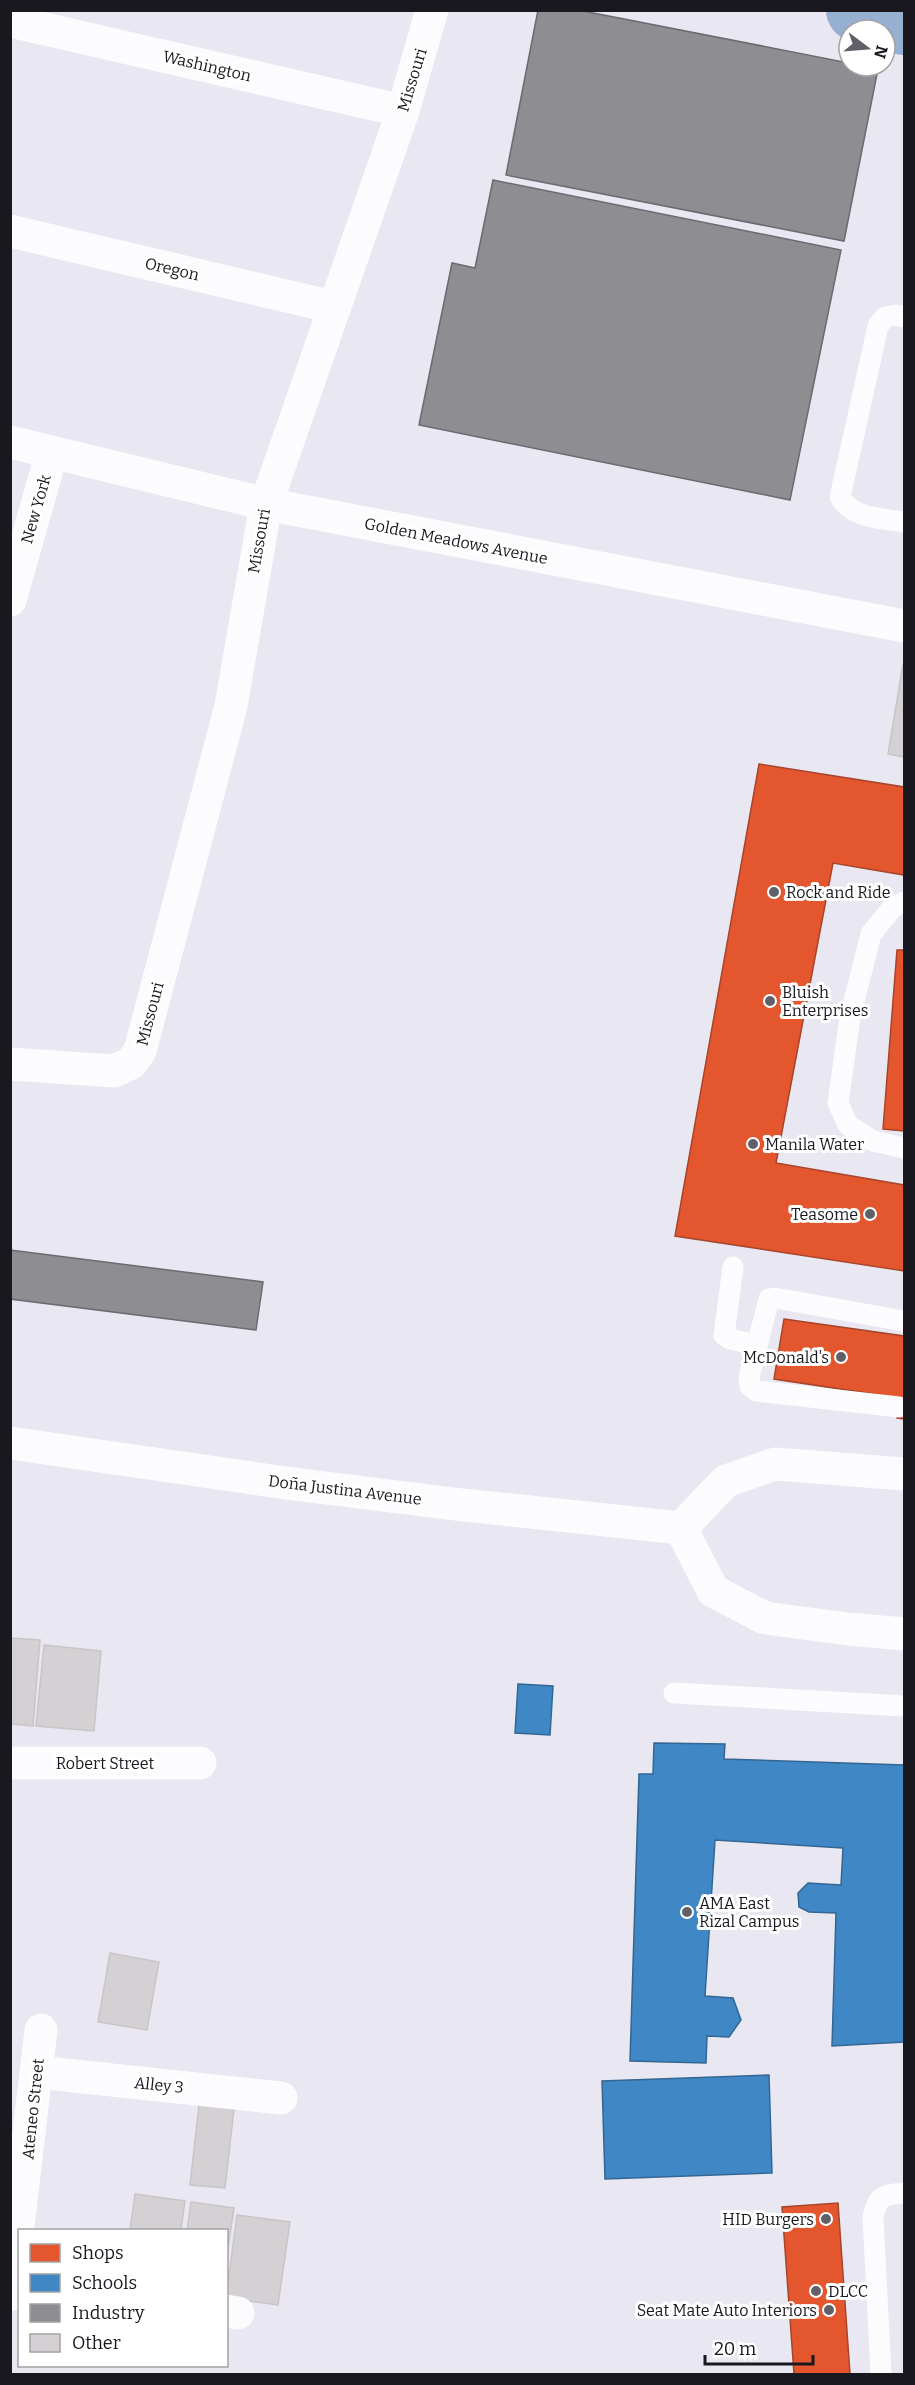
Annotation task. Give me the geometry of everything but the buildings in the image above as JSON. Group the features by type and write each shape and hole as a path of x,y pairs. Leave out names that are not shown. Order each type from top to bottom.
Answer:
{"street":[{"name":"Missouri","path":"10,1064 114,1071 131,1063 140,1051 231,706 266,504 403,111 432,10"},
{"name":"Washington","path":"10,21 403,111"},
{"name":"Oregon","path":"10,231 333,307"},
{"name":"Golden Meadows Avenue","path":"10,442 266,504 904,626"},
{"name":"New York","path":"10,600 52,452"},
{"name":"Doña Justina Avenue","path":"10,1443 286,1483 454,1504 681,1528"},
{"path":"904,1474 775,1464 726,1481 681,1528 713,1591 765,1618 904,1634"},
{"name":"Robert Street","path":"10,1763 200,1763"},
{"name":"Ateneo Street","path":"20,2229 41,2030"},
{"name":"Alley 3","path":"37,2072 281,2098"},
{"name":"Ateneo Street","path":"14,2284 18,2247"}],"lane":[{"path":"904,317 885,317 878,326 840,497 846,507 858,514 904,522"},
{"path":"904,902 893,908 871,934 850,1017 838,1103 848,1125 873,1141 904,1148"},
{"path":"733,1266 724,1335 730,1339 757,1345"},
{"path":"898,1407 756,1391 750,1386 748,1377 769,1299 904,1321"},
{"path":"674,1693 904,1706"},
{"path":"881,2374 873,2217 876,2203 885,2195 904,2193"}],"waterway":[{"path":"858,10 904,23"}],"place":[{"name":"Rock and Ride","path":"774,892"},
{"name":"Bluish Enterprises","path":"770,1001"},
{"name":"Manila Water","path":"753,1144"},
{"name":"Teasome","path":"870,1214"},
{"name":"McDonald's","path":"841,1357"},
{"name":"AMA East Rizal Campus","path":"687,1912"},
{"name":"HID Burgers","path":"826,2219"},
{"name":"DLCC","path":"816,2291"},
{"name":"Seat Mate Auto Interiors","path":"829,2310"}]}
